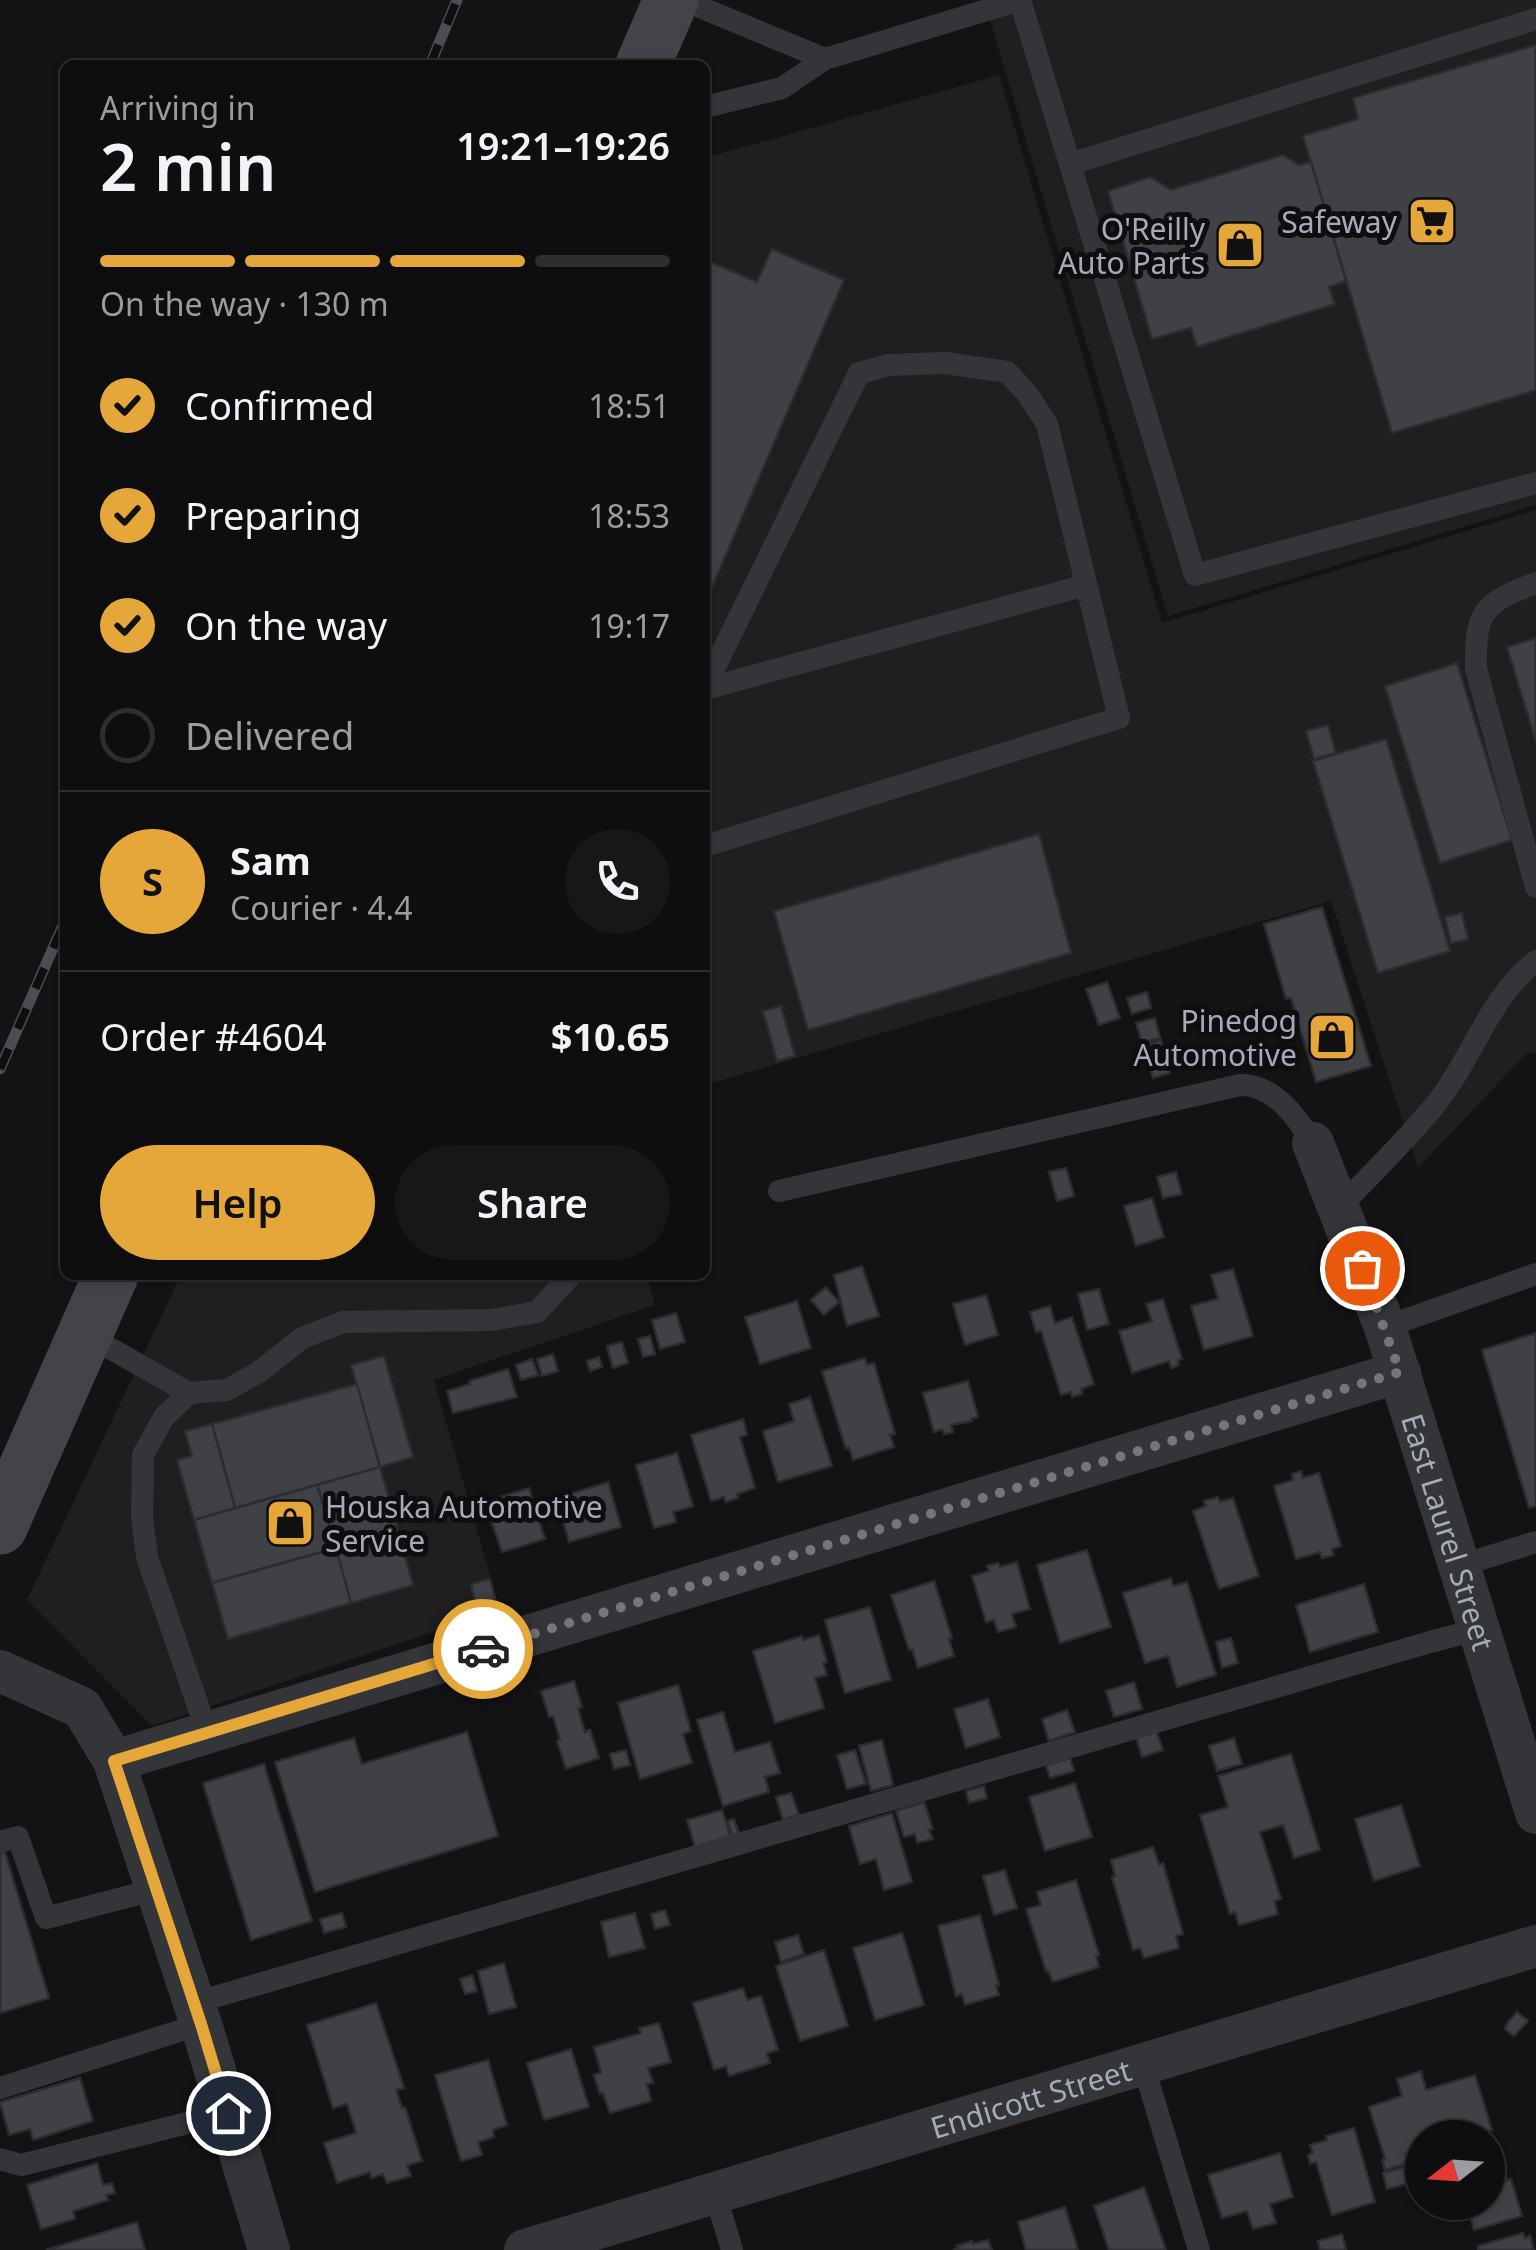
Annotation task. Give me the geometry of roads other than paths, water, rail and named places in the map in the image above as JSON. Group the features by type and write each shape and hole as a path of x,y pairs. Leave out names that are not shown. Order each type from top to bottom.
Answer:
{"main road":[{"path":"644,60 671,0"},
{"path":"0,1527 108,1280"}],"street":[{"name":"East Laurel Street","path":"1312,1143 1385,1326 1534,1798"},
{"path":"114,1761 1400,1372"},
{"path":"0,1671 82,1708 114,1761 198,2014 269,2250"},
{"name":"Endicott Street","path":"525,2250 1536,1946"}],"lane":[{"path":"683,0 825,59"},
{"path":"710,106 782,88 825,59 1020,0 1194,575 1536,483"},
{"path":"1070,164 1536,19"},
{"path":"710,678 859,372 888,365 946,364 1007,372 1047,424 1119,718 710,844"},
{"path":"1536,584 1495,602 1480,617 1475,640 1476,669 1536,888"},
{"path":"710,687 1086,585"},
{"path":"1339,1208 1440,1099 1494,1007 1519,975 1536,961"},
{"path":"779,1191 1240,1085 1260,1086 1273,1096 1312,1143"},
{"path":"1385,1326 1536,1274"},
{"path":"208,1732 147,1557 142,1517 144,1455 164,1417 190,1394 227,1390 259,1372 302,1338 344,1322 492,1320 537,1312 566,1280"},
{"path":"85,1334 190,1394"},
{"path":"1459,1566 1536,1542"},
{"path":"0,2088 198,2014 1411,1647 1479,1630"},
{"path":"0,1842 18,1837 46,1918 157,1889"},
{"path":"1143,2064 1199,2250"},
{"path":"0,2159 21,2164 228,2113"},
{"path":"715,2193 732,2250"}],"railway":[{"path":"432,60 457,0"},
{"path":"0,1069 60,932"}],"place":[{"name":"Safeway","path":"1432,221"},
{"name":"O'Reilly Auto Parts","path":"1240,245"},
{"name":"Pinedog Automotive","path":"1332,1037"},
{"name":"Houska Automotive Service","path":"290,1523"}]}
